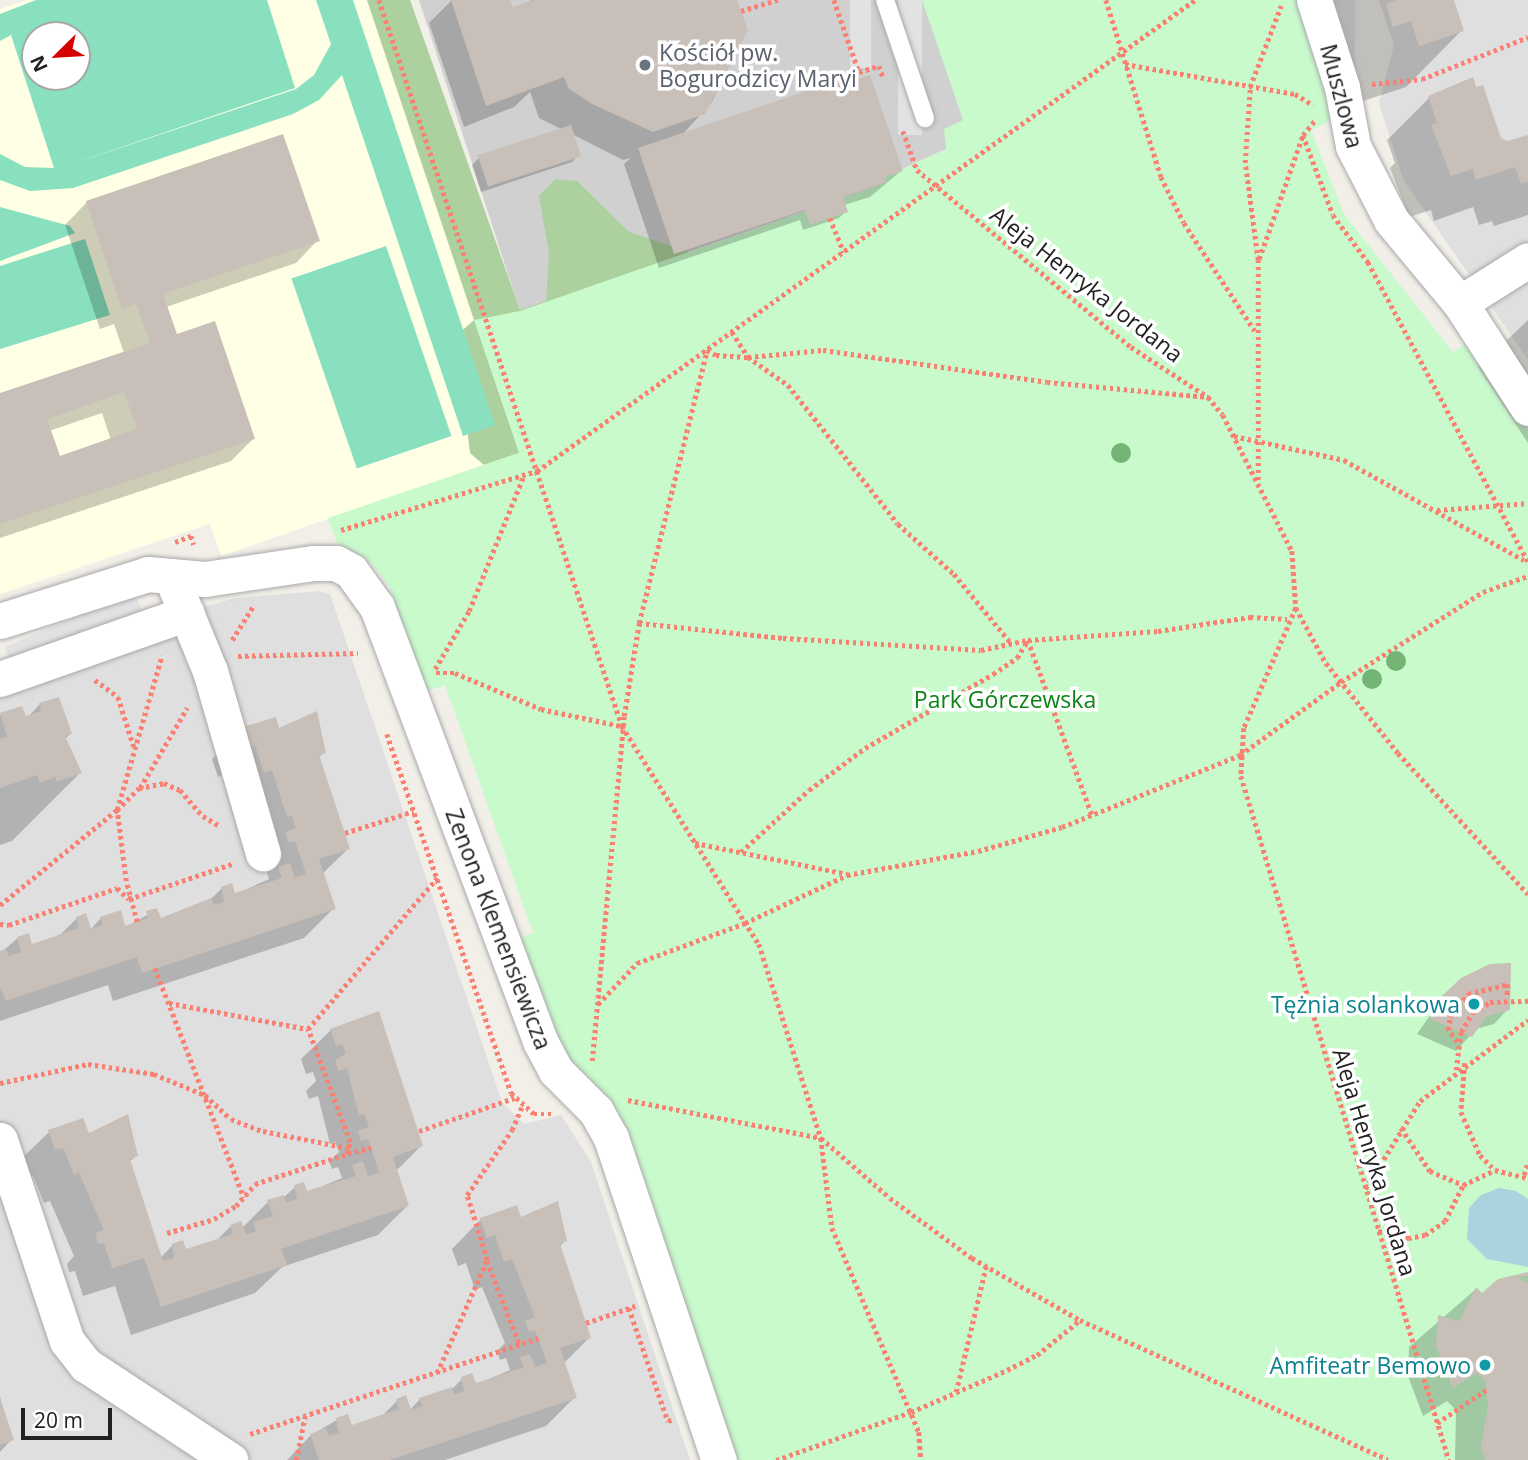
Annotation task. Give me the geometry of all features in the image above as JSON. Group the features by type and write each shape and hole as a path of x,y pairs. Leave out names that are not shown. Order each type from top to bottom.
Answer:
{"street":[{"name":"Muszlowa","path":"1314,0 1342,87 1353,146 1374,190 1391,220 1471,296 1528,408"},
{"path":"1471,296 1528,260"},
{"name":"Zenona Klemensiewicza","path":"0,621 148,574 188,578 336,563 351,571 377,607 416,671 540,1041 556,1071 596,1111 611,1138 719,1460"},
{"path":"188,578 187,613 213,663 263,853"},
{"path":"0,679 187,613"},
{"path":"0,1140 67,1341 86,1365 221,1454"}],"lane":[{"path":"885,0 925,118"}],"path":[{"path":"379,0 622,726 759,944 821,1138 832,1228 919,1432 921,1460"},
{"path":"741,11 778,0"},
{"path":"834,0 859,72 879,66 884,79"},
{"path":"1106,0 1161,177 1184,223 1255,332"},
{"path":"338,531 537,471 1195,0"},
{"path":"1258,481 1260,442 1255,332 1258,260 1245,163 1250,87 1283,0"},
{"path":"1342,87 1422,79 1528,37"},
{"path":"1125,65 1295,94 1322,111 1303,135 1258,260"},
{"name":"Aleja Henryka Jordana","path":"898,118 917,170 1131,347 1208,397 1234,436 1292,551 1296,608 1287,620 1244,728 1240,755 1247,803 1449,1460"},
{"path":"1303,135 1334,215 1368,262 1527,560"},
{"path":"830,218 844,252"},
{"path":"732,332 748,357 788,385 898,524 954,574 1011,643"},
{"path":"707,350 716,355 748,357 823,350 1047,382 1208,397"},
{"path":"591,1072 622,726 639,624 707,350"},
{"path":"1234,436 1344,460 1527,560"},
{"path":"416,671 469,611 524,475"},
{"path":"1432,510 1497,508 1528,503"},
{"path":"597,1006 637,963 746,923 848,874 978,851 1093,815 1240,755 1341,682 1483,592 1528,576"},
{"path":"0,905 139,789 213,663 256,601"},
{"path":"1296,608 1341,682 1487,855 1528,894"},
{"path":"137,922 130,899 117,810 168,635 187,613"},
{"path":"639,624 783,639 981,650 1028,640 1158,631 1250,617 1287,620"},
{"path":"1028,640 1093,815"},
{"path":"741,852 809,790 853,756 1017,659 1028,640"},
{"path":"354,641 363,666"},
{"path":"213,663 358,653"},
{"path":"57,660 118,697 133,733 134,751"},
{"path":"416,671 455,673 516,701 622,726"},
{"path":"386,732 514,1098 522,1107 547,1117 562,1111"},
{"path":"139,789 164,783 180,790 203,816 263,853"},
{"path":"345,833 414,811"},
{"path":"695,843 848,874"},
{"path":"130,899 263,853"},
{"path":"308,1029 437,878"},
{"path":"0,924 9,925 117,888 130,899"},
{"path":"155,968 244,1197"},
{"path":"1458,1042 1448,1030 1451,1017 1468,994 1508,984 1507,999"},
{"path":"1457,1070 1458,1042 1474,1012 1507,999 1528,1001"},
{"path":"169,1003 308,1029"},
{"path":"1365,1190 1420,1101 1465,1063 1528,1020"},
{"path":"308,1029 348,1151"},
{"path":"1465,1063 1461,1112 1480,1154 1495,1170 1526,1177 1528,1162"},
{"path":"0,1083 88,1064 153,1074 205,1096 231,1119 263,1131 348,1151"},
{"path":"614,1097 821,1138 890,1198 986,1266 1080,1320 1388,1460"},
{"path":"419,1131 514,1098"},
{"path":"520,1345 487,1260 467,1195 512,1130 522,1107"},
{"path":"1401,1128 1430,1171 1463,1185"},
{"path":"167,1233 214,1219 244,1197 255,1184 348,1151 371,1148"},
{"path":"1377,1231 1408,1238 1425,1235 1445,1221 1463,1185 1495,1170"},
{"path":"436,1374 487,1260"},
{"path":"956,1392 986,1266"},
{"path":"776,1460 911,1412 1037,1355 1080,1320"},
{"path":"221,1454 306,1416 538,1338"},
{"path":"1437,1423 1486,1390"},
{"path":"296,1460 306,1416"}],"shaded area":[{"path":"27,0 367,0 519,453 221,556 210,524 0,594 0,9"},
{"path":"419,0 932,0 979,140 946,149 885,177 887,182 520,311"},
{"path":"850,0 871,0 871,68 850,68"},
{"path":"898,0 922,0 922,135 898,135"},
{"path":"1330,0 1355,0 1355,67 1330,67"},
{"path":"1379,0 1528,0 1528,360 1403,179 1379,103 1394,45"},
{"path":"319,591 330,594 502,1102 524,1124 561,1115 591,1162 690,1460 0,1460 0,666 235,598"},
{"path":"134,592 145,618 15,673 4,647"}],"green space":[{"path":"36,0 267,0 295,88 60,168 296,89 314,75 331,44 316,0 353,0 495,425 463,436 342,75 319,100 293,114 73,188 30,191 0,180 0,154 25,167 54,168 29,91 91,91 91,21 21,21 21,66 11,35 0,41 0,14"},
{"path":"367,0 410,0 520,310 546,301 549,253 539,196 555,179 577,181 629,232 690,252 519,453 484,465 470,453 456,336 474,320"},
{"name":"Park Górczewska","path":"922,0 1298,0 1337,118 1311,130 1344,214 1453,352 1470,342 1528,431 1528,1460 735,1460 644,1198 623,1121 555,1044 515,940 533,933 445,685 427,691 421,687 390,587 369,561 337,543 328,518 519,453 474,320 520,311 886,183 885,177 946,149 944,129 963,120"},
{"path":"0,207 70,226 75,233 0,261"},
{"path":"85,239 110,315 0,349 0,266"},
{"path":"386,246 451,436 357,469 291,279"}],"water":[{"path":"1499,1188 1516,1191 1528,1199 1528,1267 1487,1259 1467,1239 1469,1208 1481,1195"}],"building":[{"name":"Kościół pw. Bogurodzicy Maryi","path":"451,0 510,0 513,7 534,0 737,0 748,30 705,114 653,132 590,103 568,88 564,77 486,106"},
{"path":"1396,0 1454,0 1464,31 1419,46 1411,21 1393,27 1386,4"},
{"path":"870,75 903,171 885,177 887,182 843,197 848,212 810,225 805,210 674,254 638,148 850,76 852,81"},
{"path":"1473,77 1476,87 1483,85 1501,138 1508,141 1528,135 1528,182 1521,184 1515,167 1476,180 1473,169 1451,176 1431,125 1437,123 1428,96"},
{"path":"571,125 581,156 488,187 478,155"},
{"path":"283,134 320,241 163,294 177,334 215,321 255,439 0,524 0,393 150,343 136,303 122,309 86,201","holes":["124,392 137,429 60,456 47,419"]},
{"path":"59,697 72,734 65,736 82,773 57,782 55,777 40,783 37,775 0,788 0,739 7,737 0,713 22,706 26,716 41,711 39,703"},
{"path":"317,711 326,753 319,755 350,849 319,859 336,909 142,973 137,957 6,1001 0,987 0,951 6,949 9,956 21,952 17,937 29,933 32,944 79,928 76,917 86,913 91,929 103,925 100,917 121,910 125,926 148,918 146,911 157,908 161,918 211,898 214,905 224,902 221,887 232,883 235,893 282,878 278,867 290,863 295,878 306,874 295,841 289,843 285,832 296,828 292,816 287,817 272,770 264,773 255,746 247,749 240,728 276,717 279,728"},
{"name":"Tężnia solankowa","path":"1511,963 1510,1010 1487,1016 1472,1037 1430,1019 1442,996 1461,978 1490,964"},
{"path":"379,1011 423,1146 393,1157 409,1206 281,1249 287,1265 161,1307 144,1258 112,1268 104,1243 98,1244 95,1233 104,1230 79,1173 74,1175 63,1148 55,1150 48,1130 83,1118 89,1133 128,1114 138,1156 130,1159 163,1261 174,1258 172,1244 183,1240 186,1249 233,1234 230,1225 241,1221 246,1235 256,1231 253,1222 273,1216 267,1200 284,1195 286,1203 297,1199 294,1185 304,1182 307,1191 356,1176 352,1165 363,1161 368,1176 379,1172 368,1139 361,1141 358,1131 369,1127 364,1114 359,1116 347,1068 338,1071 335,1060 346,1054 342,1044 336,1046 330,1029"},
{"path":"558,1201 567,1241 560,1244 591,1338 560,1348 577,1398 390,1460 319,1460 310,1434 326,1428 329,1436 339,1433 336,1418 348,1414 352,1425 399,1409 396,1399 406,1395 411,1410 423,1406 419,1398 452,1387 454,1395 464,1391 461,1377 472,1373 476,1383 524,1367 520,1357 530,1354 535,1367 547,1363 535,1330 529,1332 525,1321 535,1317 512,1259 504,1262 495,1235 487,1238 480,1218 517,1205 521,1217"},
{"name":"Amfiteatr Bemowo","path":"1528,1272 1528,1276 1516,1277 1528,1283 1528,1460 1485,1460 1481,1448 1488,1406 1485,1380 1477,1373 1453,1388 1436,1346 1438,1315 1459,1321 1476,1287 1482,1293 1498,1279"},
{"path":"0,1398 14,1440 0,1445"}],"place":[{"name":"Kościół pw. Bogurodzicy Maryi","path":"645,65"},
{"name":"Tężnia solankowa","path":"1474,1004"},
{"name":"Amfiteatr Bemowo","path":"1485,1365"}]}
